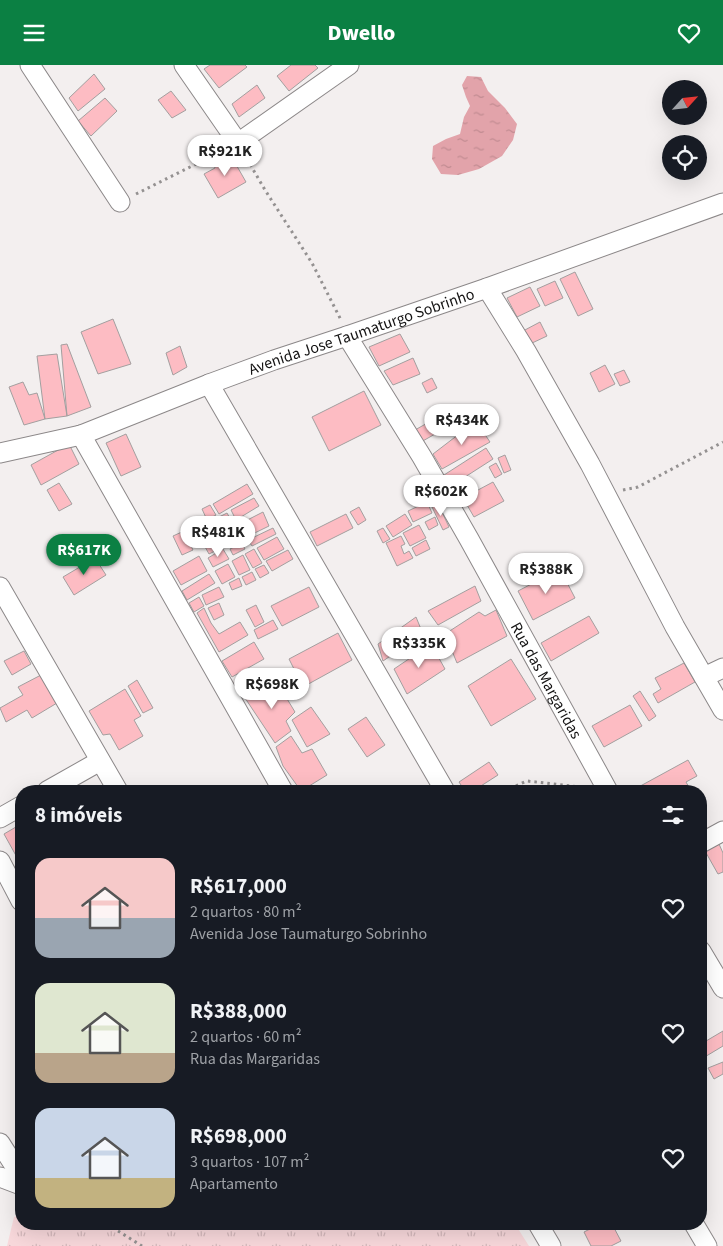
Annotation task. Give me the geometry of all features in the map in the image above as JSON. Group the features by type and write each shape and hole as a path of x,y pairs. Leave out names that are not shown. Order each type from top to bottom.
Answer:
{"street":[{"path":"30,65 120,202"},
{"path":"184,65 238,143 336,68"},
{"name":"Avenida Jose Taumaturgo Sobrinho","path":"0,453 81,435 274,360 487,288 723,203"},
{"path":"487,288 526,351 723,710"},
{"name":"Rua das Margaridas","path":"348,336 460,523 605,785"},
{"path":"209,384 442,785"},
{"path":"81,435 280,785"},
{"path":"0,587 114,785"},
{"path":"704,677 723,668"},
{"path":"58,785 100,761"},
{"path":"0,819 15,810"},
{"path":"707,840 723,831"},
{"path":"0,861 15,890"},
{"path":"707,961 723,988"},
{"path":"0,1143 15,1167"},
{"path":"0,1177 15,1183"},
{"path":"542,1230 551,1246"},
{"path":"698,1230 707,1246"}],"path":[{"path":"120,202 238,143 265,190 312,263 348,336"},
{"path":"605,493 638,487 723,442"},
{"path":"518,785 527,781 562,785"},
{"path":"117,1230 142,1246"}],"green space":[{"path":"14,1217 15,1230 519,1230 529,1246 7,1246"}],"water":[{"path":"467,76 481,77 488,91 505,108 517,124 513,140 502,156 479,169 458,175 441,174 432,159 433,146 460,134 464,117 470,106 462,85"}],"building":[{"path":"210,65 245,65 247,67 219,88 204,69"},
{"path":"291,65 315,65 318,68 289,91 277,76"},
{"path":"94,74 105,89 78,111 69,98"},
{"path":"257,85 265,98 239,117 232,104"},
{"path":"171,91 186,110 172,118 158,100"},
{"path":"105,98 117,111 91,136 78,121"},
{"path":"230,154 246,182 218,198 204,174 215,168 214,164"},
{"path":"575,272 593,309 578,316 560,279"},
{"path":"555,281 563,298 545,306 537,289"},
{"path":"530,287 540,306 517,317 507,298"},
{"path":"113,319 131,364 98,374 81,332"},
{"path":"540,322 547,336 530,344 523,331"},
{"path":"400,334 410,352 379,366 369,347"},
{"path":"67,344 91,407 67,416 61,345"},
{"path":"180,346 187,367 173,375 166,353"},
{"path":"57,354 67,416 45,419 37,356"},
{"path":"413,358 420,374 393,385 384,371"},
{"path":"605,365 615,384 599,392 590,373"},
{"path":"624,370 630,382 620,386 614,374"},
{"path":"432,378 437,388 427,393 422,383"},
{"path":"23,382 29,395 37,393 45,419 24,425 9,387"},
{"path":"364,391 381,425 329,451 312,417"},
{"path":"445,413 451,425 421,442 415,430"},
{"path":"476,421 490,442 442,469 433,454"},
{"path":"126,434 141,467 121,476 106,443"},
{"path":"69,444 79,464 41,485 31,465"},
{"path":"486,448 493,459 451,486 444,475"},
{"path":"505,455 511,470 504,473 498,458"},
{"path":"496,463 502,474 495,478 489,467"},
{"path":"493,482 504,501 474,517 463,498"},
{"path":"59,483 72,504 59,511 47,490"},
{"path":"247,484 253,494 219,514 213,504"},
{"path":"254,498 259,506 236,520 231,510"},
{"path":"427,502 432,513 413,522 408,511"},
{"path":"438,504 449,527 443,530 432,507"},
{"path":"210,505 216,515 207,520 202,509"},
{"path":"359,507 366,520 358,525 350,512"},
{"path":"263,512 269,526 228,546 222,533"},
{"path":"227,513 233,524 214,533 209,522"},
{"path":"346,514 353,528 317,546 310,532"},
{"path":"405,514 412,525 393,537 386,526"},
{"path":"435,517 438,525 429,530 425,522"},
{"path":"202,520 212,539 196,547 186,528"},
{"path":"419,525 426,538 410,546 403,533"},
{"path":"273,528 276,534 252,546 248,540"},
{"path":"383,528 390,539 383,543 377,531"},
{"path":"184,531 193,550 182,555 173,536"},
{"path":"401,536 405,544 401,546 404,554 409,551 413,558 397,566 386,543"},
{"path":"277,537 284,549 264,560 257,548"},
{"path":"426,540 430,549 416,556 412,548"},
{"path":"213,541 217,550 209,554 204,545"},
{"path":"242,543 245,549 233,555 230,549"},
{"path":"223,549 229,559 213,567 208,558"},
{"path":"254,549 262,563 253,568 245,554"},
{"path":"288,550 293,559 272,571 266,561"},
{"path":"243,555 250,570 239,575 232,561"},
{"path":"199,556 207,571 181,585 173,571"},
{"path":"95,558 106,575 74,595 63,577"},
{"path":"228,564 235,577 222,584 215,571"},
{"path":"264,565 269,573 260,578 255,569"},
{"path":"560,569 575,598 533,620 518,591"},
{"path":"252,572 256,580 246,585 242,577"},
{"path":"209,574 215,583 187,600 182,591"},
{"path":"239,578 242,586 232,590 229,583"},
{"path":"475,586 481,601 438,625 428,611"},
{"path":"219,587 224,597 206,605 202,595"},
{"path":"309,587 319,607 282,626 271,606"},
{"path":"199,597 204,606 194,612 189,603"},
{"path":"219,603 224,615 214,620 208,608"},
{"path":"256,605 264,622 255,627 246,610"},
{"path":"204,608 219,634 240,622 248,635 219,652 197,613"},
{"path":"496,610 507,636 457,663 445,634 479,612 485,616"},
{"path":"589,616 599,633 551,661 541,643"},
{"path":"416,617 423,634 383,661 378,644"},
{"path":"273,620 278,629 258,639 254,630"},
{"path":"338,633 352,660 303,687 289,659"},
{"path":"254,642 264,659 232,677 222,661"},
{"path":"431,644 445,669 407,694 394,669"},
{"path":"24,651 31,664 12,675 4,661"},
{"path":"511,659 536,699 491,726 468,686"},
{"path":"684,663 695,682 658,703 653,694 661,689 655,678"},
{"path":"41,675 57,703 32,718 27,710 6,722 0,708 23,695 18,687"},
{"path":"275,679 295,712 286,721 291,731 275,743 245,698"},
{"path":"137,680 153,708 143,713 128,686"},
{"path":"125,689 141,716 134,720 143,736 119,750 110,734 103,735 89,711"},
{"path":"640,691 656,716 649,721 633,696"},
{"path":"630,705 642,726 604,747 592,726"},
{"path":"311,707 330,734 307,747 292,720"},
{"path":"366,717 385,745 367,757 348,729"},
{"path":"291,736 302,753 312,749 327,775 311,785 297,785 283,766 276,747"},
{"path":"688,760 697,776 686,782 688,785 642,785"},
{"path":"489,762 498,775 482,785 461,785 459,782"},
{"path":"15,828 15,854 4,834"},
{"path":"719,844 723,853 723,872 718,874 707,855 707,850"},
{"path":"723,1031 723,1046 707,1056 707,1040"},
{"path":"723,1062 723,1074 714,1079 708,1068"},
{"path":"588,1230 615,1230 621,1241 611,1246 591,1246 584,1232"}]}
